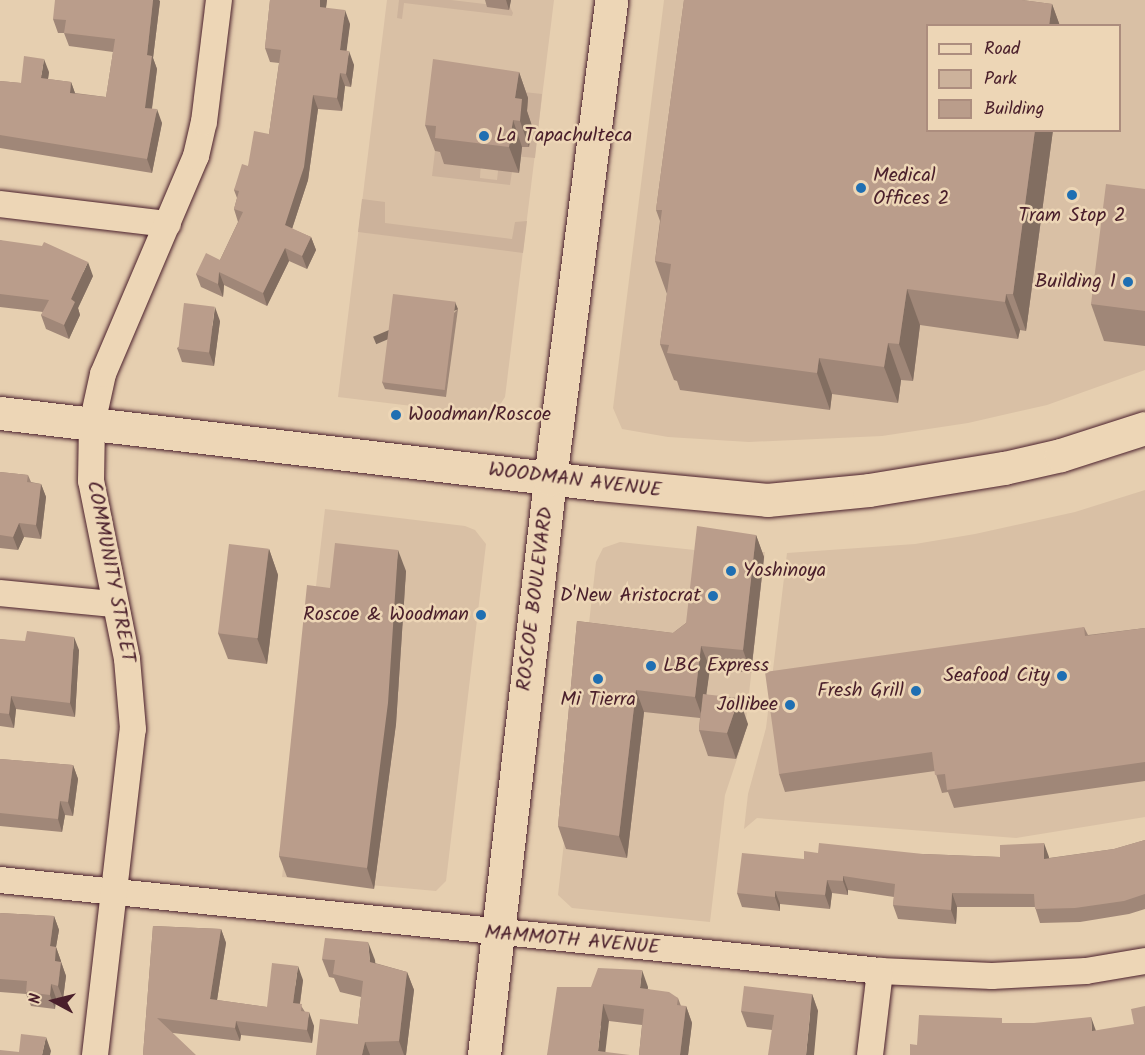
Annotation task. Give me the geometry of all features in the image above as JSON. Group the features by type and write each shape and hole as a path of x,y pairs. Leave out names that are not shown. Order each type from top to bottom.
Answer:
{"main road":[{"name":"ROSCOE BOULEVARD","path":"484,1055 550,479 611,0"},
{"name":"WOODMAN AVENUE","path":"0,413 550,479 779,499 1004,468 1145,428"}],"street":[{"name":"COMMUNITY STREET","path":"95,1055 133,729 127,659 113,604 91,481 92,424 102,374 196,156 204,122 219,0"},
{"path":"0,204 168,224"},
{"path":"0,593 113,604"},
{"name":"MAMMOTH AVENUE","path":"0,880 497,934 880,971 992,976 1086,971 1145,961"},
{"path":"870,1055 880,971"}],"shaded area":[{"path":"387,0 554,0 505,397 496,411 486,415 338,397"},
{"name":"Medical Offices 2","path":"664,0 1145,0 1145,370 1047,405 968,423 882,436 749,442 668,437 622,429 613,408"},
{"path":"1145,490 1145,817 1016,838 757,818 744,829 748,794 766,728 787,553 915,544 975,534 1075,512"},
{"path":"325,509 465,526 475,530 486,544 446,881 436,891 282,877"},
{"path":"620,542 704,551 765,552 744,738 725,795 710,922 572,908 558,895 596,562 603,548"}],"green space":[{"path":"399,0 451,0 510,7 513,13 512,16 404,3 402,19 397,18"},
{"path":"497,89 542,94 535,158 514,156 515,146 529,147 532,126"},
{"path":"435,151 481,161 480,178 497,180 499,163 513,165 510,185 432,176"},
{"path":"362,199 385,202 385,223 512,239 515,222 527,221 523,253 358,232"}],"building":[{"path":"55,0 153,0 147,55 152,56 145,108 157,109 147,159 0,135 0,81 21,83 24,56 44,59 41,78 71,82 70,93 106,97 115,39 64,33 66,20 53,19"},
{"path":"270,0 320,0 320,7 345,10 340,50 349,51 346,74 340,73 337,98 313,95 304,167 285,225 311,237 302,256 285,248 263,293 219,272 218,284 196,274 206,253 220,260 243,212 234,209 239,191 234,190 242,164 248,166 254,131 269,134 281,50 265,48"},
{"name":"Medical Offices 2","path":"684,0 1022,0 1052,4 1049,24 926,24 926,132 1035,132 1013,294 1006,294 1005,302 907,289 899,344 888,343 884,367 819,358 817,373 667,353 669,345 660,344 671,264 655,261 662,210 656,210"},
{"path":"433,59 519,72 515,98 522,99 520,121 513,120 509,147 435,138 436,126 425,125"},
{"path":"1106,184 1145,189 1145,311 1091,304"},
{"path":"0,240 42,246 44,242 88,262 71,299 75,302 64,325 41,315 49,300 0,294"},
{"path":"393,294 456,302 445,390 382,382"},
{"path":"184,303 215,307 209,352 178,349"},
{"path":"0,472 28,475 27,482 41,484 36,525 19,523 13,537 0,535"},
{"path":"697,526 756,535 743,650 701,646 695,697 636,690 619,836 558,826 577,621 673,633 686,623"},
{"path":"335,543 398,550 388,703 367,868 279,856 307,585 330,588"},
{"path":"229,544 269,549 258,638 218,633"},
{"path":"1084,627 1085,636 1145,628 1145,762 947,790 945,774 935,775 932,752 779,774 765,672"},
{"path":"27,631 74,637 70,703 11,696 9,714 0,713 0,639 25,641"},
{"path":"703,694 739,698 727,733 699,730"},
{"path":"0,759 73,765 68,802 60,801 58,819 0,813"},
{"path":"1145,840 1145,894 1124,901 1075,908 1035,909 1034,894 952,893 951,910 893,905 895,884 843,876 843,881 827,880 825,895 775,891 775,897 737,893 742,853 804,859 804,851 818,853 819,843 923,854 1000,857 1000,845 1044,843 1044,859 1114,849"},
{"path":"0,913 54,916 50,946 56,947 55,961 61,962 58,986 51,984 50,995 26,992 27,981 0,979"},
{"path":"153,926 221,929 210,999 267,1007 272,963 298,966 293,1003 302,1004 301,1011 309,1012 307,1030 236,1021 235,1028 157,1018 196,1055 143,1055"},
{"path":"325,938 368,942 370,962 407,972 399,1041 365,1042 362,1055 316,1055 320,1019 358,1024 363,981 333,974 335,960 322,959"},
{"path":"598,968 642,970 640,988 669,992 678,998 677,1005 686,1006 680,1055 639,1055 644,1009 603,1004 598,1051 630,1055 547,1055 557,987 591,987"},
{"path":"744,986 812,994 806,1055 768,1055 774,1015 741,1011"},
{"path":"1145,1006 1145,1055 910,1055 910,1044 917,1045 919,1015 1002,1018 1002,1023 1034,1023 1091,1017 1092,1031 1134,1024 1131,1009"},
{"path":"21,1034 46,1037 42,1055 0,1055 0,1050 19,1052"}],"place":[{"name":"La Tapachulteca","path":"484,136"},
{"name":"Medical Offices 2","path":"861,188"},
{"name":"Tram Stop 2","path":"1072,195"},
{"name":"Building 1","path":"1128,282"},
{"name":"Woodman/Roscoe","path":"396,415"},
{"name":"Yoshinoya","path":"731,571"},
{"name":"D'New Aristocrat","path":"713,596"},
{"name":"Roscoe & Woodman","path":"481,615"},
{"name":"LBC Express","path":"651,666"},
{"name":"Seafood City","path":"1062,676"},
{"name":"Mi Tierra","path":"598,679"},
{"name":"Fresh Grill","path":"916,691"},
{"name":"Jollibee","path":"790,705"}]}
